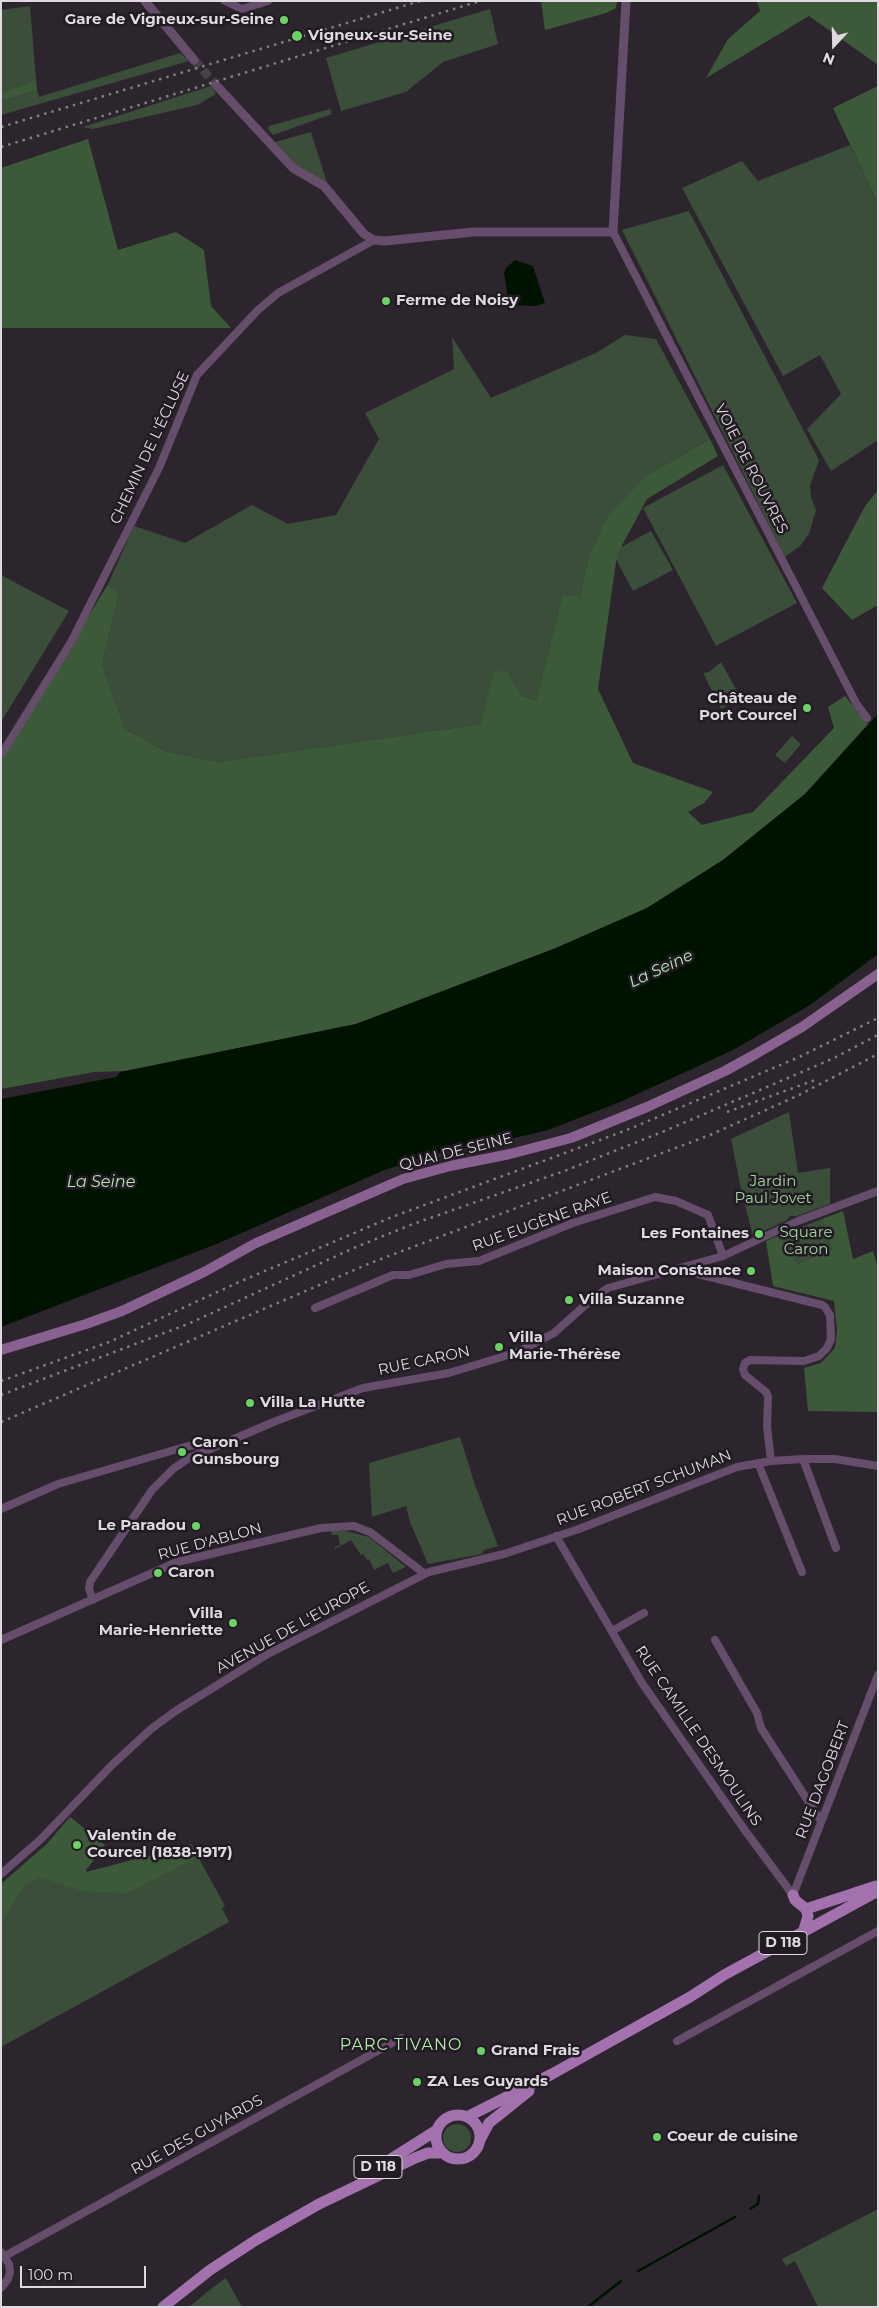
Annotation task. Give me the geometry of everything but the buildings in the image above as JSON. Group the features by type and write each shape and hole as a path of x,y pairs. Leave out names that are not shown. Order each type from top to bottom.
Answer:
{"main road":[{"name":"QUAI DE SEINE","path":"1,1350 122,1311 204,1272 256,1243 403,1179 571,1138 647,1107 725,1071 754,1055 809,1022 878,974"},
{"path":"806,1909 878,1886"},
{"name":"D 118","path":"467,2117 552,2074 690,1997 724,1975 878,1891"},
{"path":"793,1895 800,1905 806,1909 808,1921 803,1933"},
{"name":"D 118","path":"690,1997 728,1981 878,1900"},
{"name":"D 118","path":"480,2140 489,2123 552,2074"},
{"path":"460,2115 467,2117 478,2127 480,2140 477,2148 467,2157 453,2158 443,2153 436,2142 437,2130 448,2117 460,2115"},
{"name":"D 118","path":"163,2307 217,2265 437,2130"},
{"name":"D 118","path":"319,2204 415,2158 428,2154 443,2153"}],"street":[{"path":"146,1 194,60"},
{"path":"225,1 242,9 268,1"},
{"path":"216,85 293,168 324,186 364,234 374,240 384,241 473,232 613,232 626,1"},
{"name":"VOIE DE ROUVRES","path":"613,232 856,703 867,718"},
{"name":"CHEMIN DE L'ÉCLUSE","path":"1,755 71,642 159,468 197,375 257,311 278,293 374,240"},
{"name":"RUE CARON","path":"94,1600 89,1589 90,1582 152,1490 173,1469 189,1458 276,1421 363,1388 449,1373 518,1352 554,1333 591,1300 608,1289 723,1256 798,1221 878,1191"},
{"name":"RUE EUGÈNE RAYE","path":"315,1308 393,1275 409,1275 446,1264 480,1261 488,1256 573,1223 655,1197 676,1201 708,1214 723,1256"},
{"path":"690,1266 698,1274 822,1305 828,1310 831,1339 827,1348 819,1356 804,1361 750,1360 745,1363 743,1369 745,1374 766,1392 768,1397 767,1426 771,1461"},
{"path":"1,1509 58,1484 188,1446 197,1445 206,1452"},
{"path":"803,1459 836,1548"},
{"name":"RUE ROBERT SCHUMAN","path":"425,1574 504,1554 625,1511 717,1473 758,1463 803,1459 835,1460 878,1466"},
{"path":"758,1463 802,1572"},
{"name":"RUE D'ABLON","path":"1,1640 177,1562 336,1526 354,1526 374,1534 425,1574"},
{"name":"RUE CAMILLE DESMOULINS","path":"556,1536 642,1683 744,1829 793,1895"},
{"name":"AVENUE DE L'EUROPE","path":"1,1874 40,1840 112,1765 151,1729 176,1710 266,1655 425,1574"},
{"path":"612,1631 644,1613"},
{"path":"716,1640 757,1713 761,1728 821,1821"},
{"name":"RUE DAGOBERT","path":"793,1895 878,1675"},
{"path":"677,2041 878,1931"},
{"name":"RUE DES GUYARDS","path":"3,2254 401,2038"},
{"path":"1,2288 8,2279 10,2272 3,2254"}],"green space":[{"path":"541,1 617,1 616,8 606,13 545,30"},
{"path":"757,1 878,1 878,65 809,16 706,78 728,39 760,11"},
{"path":"30,6 36,80 1,93 1,10"},
{"path":"490,9 498,44 443,62 406,92 341,111 326,58"},
{"path":"180,53 189,61 1,115 1,101 37,90 39,97"},
{"path":"36,80 37,90 1,101 1,93"},
{"path":"211,86 216,94 197,105 93,129 83,127"},
{"path":"878,86 878,204 833,108"},
{"path":"330,109 332,114 273,135 268,129 269,126"},
{"path":"311,132 327,183 297,166 275,142"},
{"path":"88,139 118,250 176,232 204,250 211,306 231,328 1,328 1,168"},
{"path":"850,145 878,204 878,440 831,471 807,429 841,394 820,355 783,376 682,188 742,161 758,181"},
{"path":"689,211 819,460 810,486 811,497 816,510 809,534 800,546 785,557 622,230"},
{"path":"625,335 656,339 710,439 646,476 588,559 580,596 562,596 536,700 521,696 509,673 481,724 218,762 165,751 125,729 102,665 119,593 108,584 134,526 185,543 252,505 288,524 336,515 379,439 365,413 454,369 452,337 491,398 596,353"},
{"path":"710,439 718,456 647,499 617,555 598,689 633,763 713,792 704,803 688,812 702,825 753,812 834,728 828,707 845,696 868,724 805,794 723,860 647,908 556,948 356,1024 127,1071 94,1072 1,1089 1,761 108,584 119,593 102,665 125,729 165,751 218,762 481,724 494,670 509,673 521,696 536,700 562,596 580,596 588,559 607,518 646,476"},
{"path":"723,465 797,603 716,646 643,508"},
{"path":"878,490 878,605 852,620 822,588 865,506"},
{"path":"651,531 673,570 633,591 612,552"},
{"path":"1,575 69,611 1,722"},
{"path":"721,662 741,698 721,709 703,673 709,672"},
{"path":"792,736 801,744 785,763 775,755"},
{"name":"Jardin Paul Jovet","path":"789,1112 798,1173 830,1168 830,1204 797,1216 790,1216 787,1220 753,1236 731,1139"},
{"path":"843,1211 853,1259 873,1251 878,1268 878,1412 808,1411 804,1368 821,1363 835,1348 837,1330 834,1301 773,1286 766,1241 778,1236 798,1264 832,1249 822,1219"},
{"name":"Square Caron","path":"822,1219 832,1249 798,1264 778,1236"},
{"path":"460,1437 475,1485 498,1546 484,1550 482,1554 428,1564 410,1522 406,1506 372,1517 369,1463"},
{"path":"331,1531 346,1531 369,1537 406,1567 393,1573 388,1563 374,1570 369,1559 367,1560 363,1554 361,1555 351,1540 335,1549 334,1547 340,1545 338,1535 332,1535"},
{"path":"70,1817 105,1845 86,1870 87,1872 191,1844 225,1906 222,1908 229,1922 1,2047 1,1884 47,1844"},
{"path":"70,1817 105,1845 86,1870 87,1872 187,1846 194,1859 127,1893 82,1891 41,1877 24,1885 1,1924 1,1884 47,1844"},
{"path":"457,2124 467,2128 471,2138 467,2148 457,2152 447,2148 443,2138 447,2128"},
{"path":"878,2209 878,2307 818,2307 795,2261 786,2266 782,2259"},
{"path":"226,2278 242,2307 189,2307 212,2288"}],"water":[{"path":"515,260 533,266 545,303 536,306 509,305 504,273 506,268"},
{"name":"La Seine","path":"878,714 878,954 810,1005 733,1050 620,1102 548,1130 480,1146 447,1151 382,1171 219,1243 1,1327 1,1099 116,1077 120,1072 356,1024 556,948 647,908 723,860 805,794"}],"waterway":[{"path":"750,2209 758,2204 759,2196"},
{"path":"638,2271 735,2217"},
{"path":"588,2307 621,2281"}],"tunnel":[{"path":"194,60 216,85"}],"railway":[{"path":"1,127 420,1"},
{"path":"1,147 480,1"},
{"path":"1,1381 109,1342 239,1282 392,1217 627,1130 797,1058 878,1018"},
{"path":"1,1395 188,1324 356,1247 413,1224 567,1170 667,1130 832,1059 878,1035"},
{"path":"1,1422 373,1262 710,1135 797,1096 878,1054"},
{"path":"727,1112 818,1079"}],"place":[{"name":"Gare de Vigneux-sur-Seine","path":"284,20"},
{"name":"Vigneux-sur-Seine","path":"297,36"},
{"name":"Ferme de Noisy","path":"386,301"},
{"name":"Château de Port Courcel","path":"807,708"},
{"name":"Les Fontaines","path":"759,1234"},
{"name":"Maison Constance","path":"751,1271"},
{"name":"Villa Suzanne","path":"569,1300"},
{"name":"Villa Marie-Thérèse","path":"499,1347"},
{"name":"Villa La Hutte","path":"250,1403"},
{"name":"Caron - Gunsbourg","path":"182,1452"},
{"name":"Le Paradou","path":"196,1526"},
{"name":"Caron","path":"158,1573"},
{"name":"Villa Marie-Henriette","path":"233,1623"},
{"name":"Valentin de Courcel (1838-1917)","path":"77,1845"},
{"name":"Grand Frais","path":"481,2051"},
{"name":"ZA Les Guyards","path":"417,2082"},
{"name":"Coeur de cuisine","path":"657,2137"}],"district":[{"name":"PARC TIVANO","path":"401,2045"}]}
